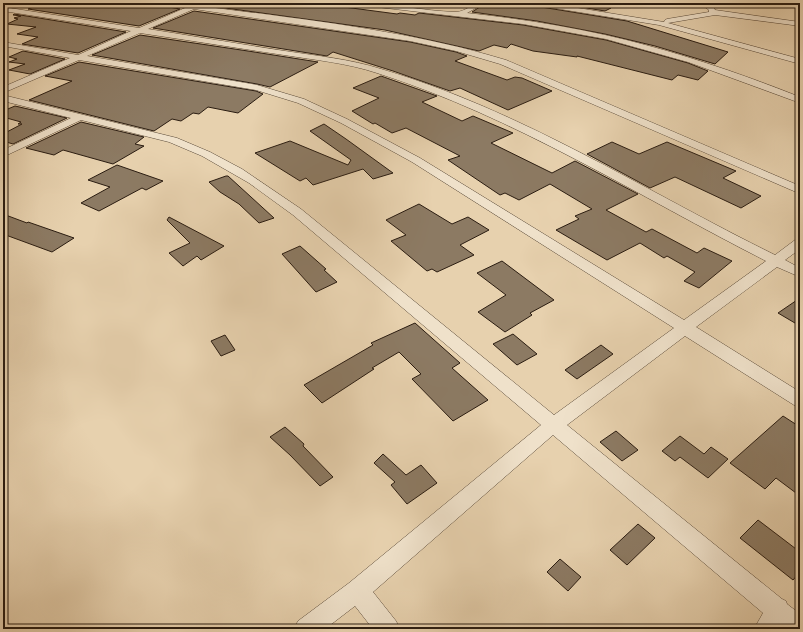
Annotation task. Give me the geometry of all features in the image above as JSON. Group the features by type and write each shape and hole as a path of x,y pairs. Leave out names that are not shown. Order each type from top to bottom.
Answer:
{"street":[{"path":"3,4 7,3"},
{"path":"164,3 361,30 432,42 469,51 503,62 800,190"},
{"path":"360,3 385,4 577,31 635,44 726,72 800,100"},
{"path":"457,15 482,3"},
{"path":"535,3 660,23 800,62"},
{"path":"702,3 712,9 712,12"},
{"path":"222,11 233,6"},
{"path":"3,90 193,7"},
{"path":"3,9 330,60 380,71 451,97 528,132 800,273"},
{"path":"660,23 712,14 712,12 800,24"},
{"path":"769,20 800,32"},
{"path":"3,44 257,88 301,101 344,121 416,160 800,400"},
{"path":"3,98 173,140 197,148 261,185 297,212 553,425 778,609 800,629"},
{"path":"3,154 80,117"},
{"path":"306,629 357,590 553,425 800,243"},
{"path":"357,590 388,629"},
{"path":"766,629 778,609"}],"building":[{"path":"45,3 160,3 164,6 180,9 139,26 28,9"},
{"path":"189,3 314,3 397,14 415,15 419,13 523,25 606,40 688,63 708,71 698,80 678,75 672,80 577,56 533,51 511,44 507,48 494,45 479,51 385,30"},
{"path":"486,3 531,3 535,6 627,21 728,52 715,64 655,46 605,34 537,21 472,12"},
{"path":"556,3 588,3 611,8 605,11"},
{"path":"194,11 410,42 456,52 467,56 455,61 507,80 515,77 522,78 552,91 508,110 460,88 450,91 333,52 327,56 153,28"},
{"path":"14,14 126,32 78,53 22,44 38,37 17,34 36,27 7,24 18,19 14,18 21,16 13,15"},
{"path":"140,35 318,62 270,87 92,55"},
{"path":"23,51 65,59 30,74 9,70 25,64 9,62 17,59 9,57"},
{"path":"79,62 256,91 263,94 238,113 208,107 199,114 193,113 181,121 172,119 154,131 29,100 72,81 45,76"},
{"path":"381,76 437,96 422,102 462,121 473,116 513,133 491,143 552,173 575,161 638,194 606,210 646,232 652,229 697,253 704,248 732,261 699,288 684,281 695,272 667,256 664,258 640,243 607,260 556,230 579,219 575,216 592,209 550,184 519,200 505,193 500,195 448,160 460,156 406,128 392,133 375,123 373,124 352,111 379,98 353,88"},
{"path":"15,106 67,118 13,144 3,141 3,134 22,124 18,124 21,122 3,117 3,111"},
{"path":"81,122 144,137 135,144 144,146 113,164 63,150 54,155 26,148"},
{"path":"324,124 393,173 373,179 363,169 313,185 306,178 300,181 255,153 290,141 348,165 351,160 310,131"},
{"path":"612,142 639,154 667,142 736,171 723,178 761,196 741,208 675,177 650,188 587,154"},
{"path":"117,165 163,181 146,190 142,188 99,211 81,203 110,187 88,180"},
{"path":"228,176 274,218 259,223 239,204 220,192 209,182"},
{"path":"419,204 452,224 468,217 489,230 460,245 474,255 437,272 432,269 427,271 391,241 406,235 386,220"},
{"path":"3,214 74,238 52,252 3,234"},
{"path":"169,217 224,246 201,260 197,256 183,266 169,253 190,243 167,220"},
{"path":"300,246 326,269 324,270 337,282 316,292 282,254"},
{"path":"502,261 554,300 530,313 532,315 505,332 478,312 506,295 477,273"},
{"path":"800,298 800,326 778,313"},
{"path":"415,323 460,363 452,368 488,400 453,421 412,379 421,374 399,352 372,368 374,369 322,403 304,385 373,345 371,343"},
{"path":"513,334 537,354 517,365 493,344"},
{"path":"225,335 235,350 221,356 211,341"},
{"path":"601,345 613,354 577,379 565,370"},
{"path":"783,416 800,427 800,496 776,478 765,489 730,463"},
{"path":"285,427 304,444 303,446 333,477 320,486 270,437"},
{"path":"616,431 638,450 622,461 600,442"},
{"path":"680,436 704,454 711,447 728,459 708,478 680,457 675,461 662,451"},
{"path":"383,454 406,475 421,465 437,483 407,504 391,485 395,482 374,463"},
{"path":"758,520 800,552 800,572 793,580 740,538"},
{"path":"638,524 655,538 627,565 610,550"},
{"path":"560,559 581,577 568,591 547,572"}]}
